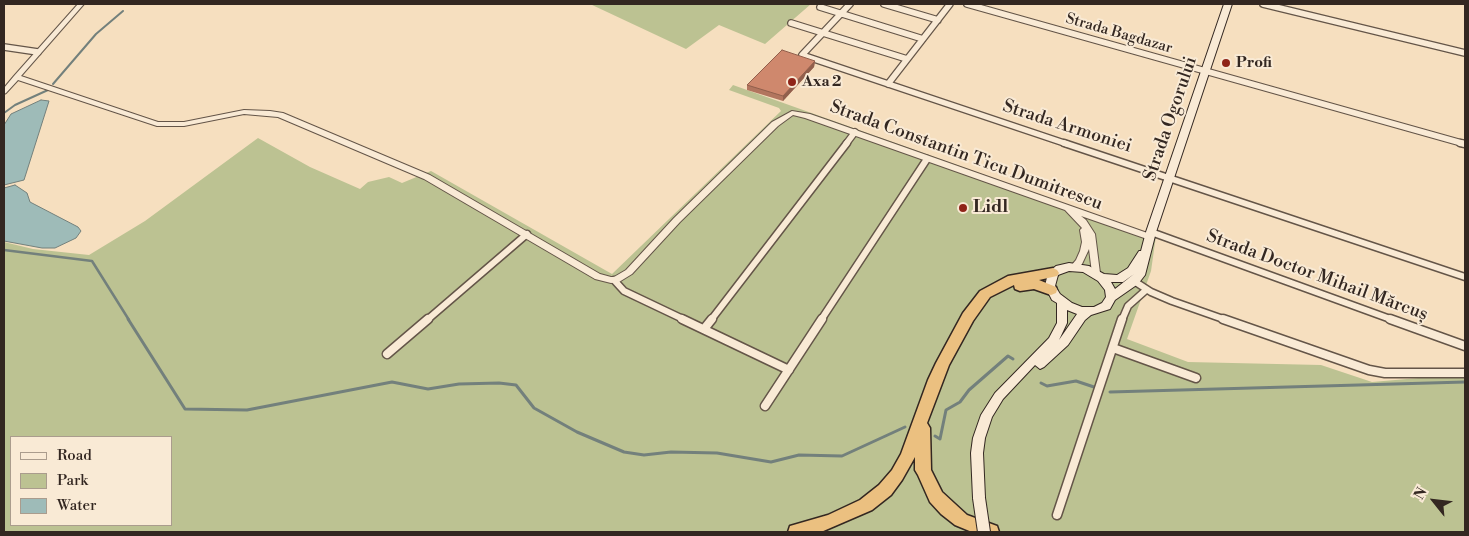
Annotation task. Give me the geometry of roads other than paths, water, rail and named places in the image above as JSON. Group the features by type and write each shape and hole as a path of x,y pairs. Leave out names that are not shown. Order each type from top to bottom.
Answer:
{"highway":[{"path":"796,532 847,516 866,505 885,490 908,457 935,380 972,310 990,290 1008,281 1053,273"},
{"path":"954,343 981,308 996,295 1015,287 1030,284 1040,285 1051,290"},
{"path":"927,404 922,438 922,460 927,482 936,497 954,515 974,527 991,532"}],"main road":[{"name":"Strada Ogorului","path":"1134,281 1142,270 1170,177 1228,4"},
{"name":"Strada Ogorului","path":"1099,276 1119,279 1132,271 1152,237"},
{"path":"1088,312 1074,309 1062,303 1051,290 1050,281 1053,273 1060,269 1074,266 1099,276 1110,289 1111,297"},
{"path":"1012,383 1053,354 1064,342 1081,317 1088,312 1106,306 1111,297 1134,281"},
{"path":"984,532 979,498 977,453 982,427 993,404 1019,374 1053,341 1062,323 1062,303"}],"street":[{"path":"4,91 81,4"},
{"path":"823,33 850,4"},
{"path":"884,4 938,20"},
{"path":"888,84 950,4"},
{"name":"Strada Bagdazar","path":"967,4 1465,144"},
{"path":"1263,4 1465,53"},
{"path":"820,8 923,39"},
{"path":"791,23 908,59"},
{"name":"Strada Armoniei","path":"823,33 802,55 1465,277"},
{"path":"4,47 38,52"},
{"path":"16,77 157,124 184,124 244,112 280,115 427,177 598,277 614,280 624,291 789,370"},
{"name":"Strada Constantin Ticu Dumitrescu","path":"614,280 629,272 684,213 785,116 799,114 1152,237"},
{"path":"704,329 855,132"},
{"path":"765,406 927,159"},
{"path":"1067,208 1083,222 1091,234 1099,276"},
{"path":"1074,266 1082,259 1086,242 1085,233 1076,217"},
{"path":"387,354 527,234"},
{"name":"Strada Doctor Mihail Mărcuș","path":"1152,237 1465,346"},
{"path":"1134,281 1146,290 1172,301 1368,370 1385,373 1465,373"},
{"path":"1056,515 1128,306 1146,290"},
{"path":"1113,348 1196,378"}],"water":[{"path":"41,100 49,101 24,180 4,185 4,125 11,114"},
{"path":"15,185 27,193 30,202 78,227 81,231 76,238 55,248 42,248 4,241 4,188"}],"waterway":[{"path":"53,84 96,34 123,11"},
{"path":"4,113 15,105 48,90"},
{"path":"4,250 92,261 129,320"},
{"path":"128,319 185,409 247,410 392,382 428,389 459,384 499,383 516,385 534,408 577,432 624,452 644,455 671,452 717,453 771,462 799,455 842,456 905,427"},
{"path":"935,436 940,439 946,410 960,402 969,390 1008,356 1013,359"},
{"path":"1041,383 1047,386 1076,381 1094,387"},
{"path":"1110,392 1465,382"}],"place":[{"name":"Profi","path":"1226,63"},
{"name":"Axa 2","path":"792,82"},
{"name":"Lidl","path":"963,208"}]}
